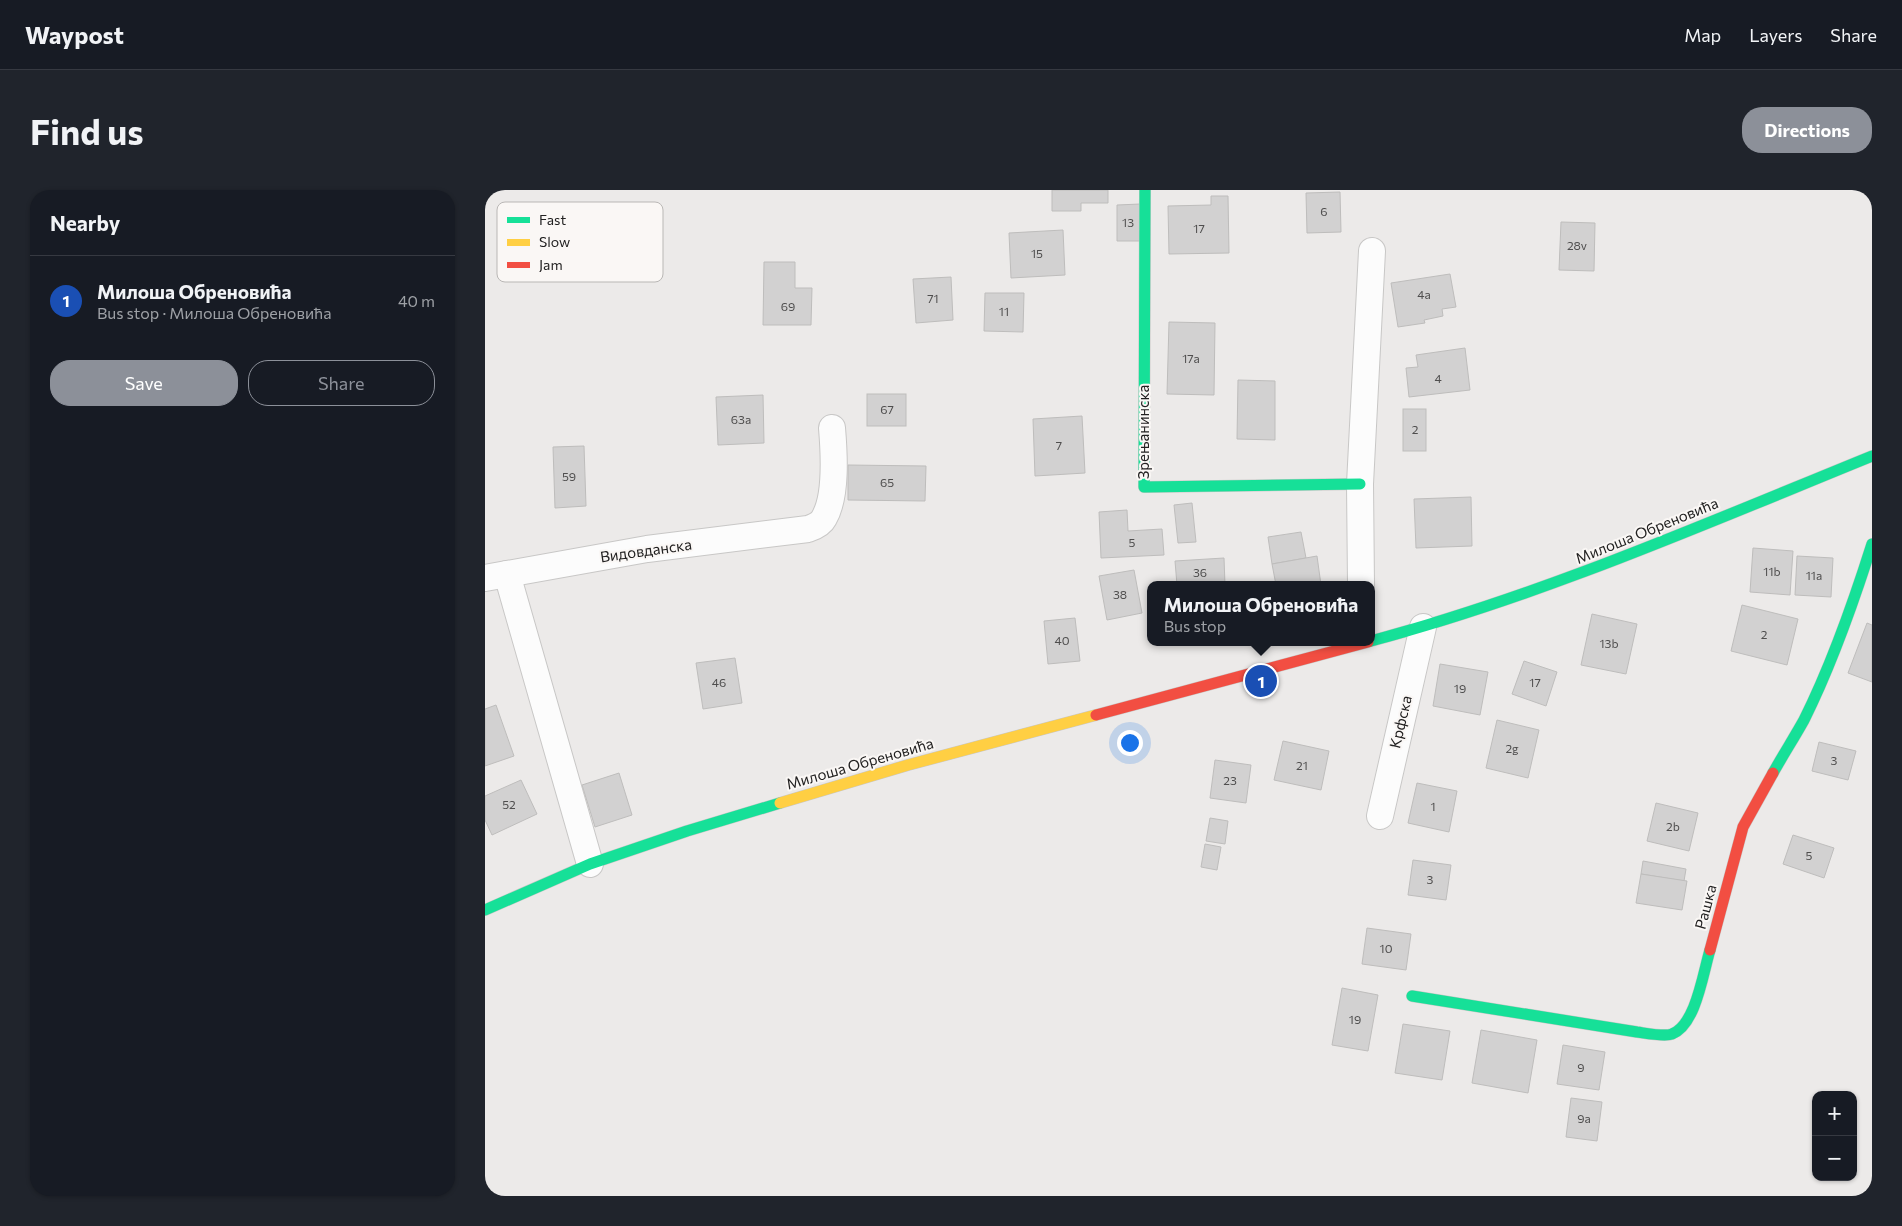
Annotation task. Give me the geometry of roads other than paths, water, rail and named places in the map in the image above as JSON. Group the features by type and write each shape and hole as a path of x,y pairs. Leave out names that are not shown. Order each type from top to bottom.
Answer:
{"street":[{"name":"Зрењанинска","path":"1145,190 1144,487 1360,484"},
{"path":"1361,581 1360,484 1372,251"},
{"name":"Видовданска","path":"496,576 647,549 808,529 817,526 823,520 830,498 834,452 832,428"},
{"name":"Милоша Обреновића","path":"1375,640 1423,627 1583,573 1872,456"},
{"name":"Рашка","path":"1412,996 1637,1032 1671,1035 1682,1028 1693,1011 1700,989 1743,827 1804,719 1855,598 1872,544"},
{"path":"496,576 591,864"},
{"name":"Крфска","path":"1380,816 1423,627"},
{"name":"Милоша Обреновића","path":"485,910 591,864 687,831 898,768 1351,646"}],"place":[{"name":"Милоша Обреновића","path":"1261,681"}]}
